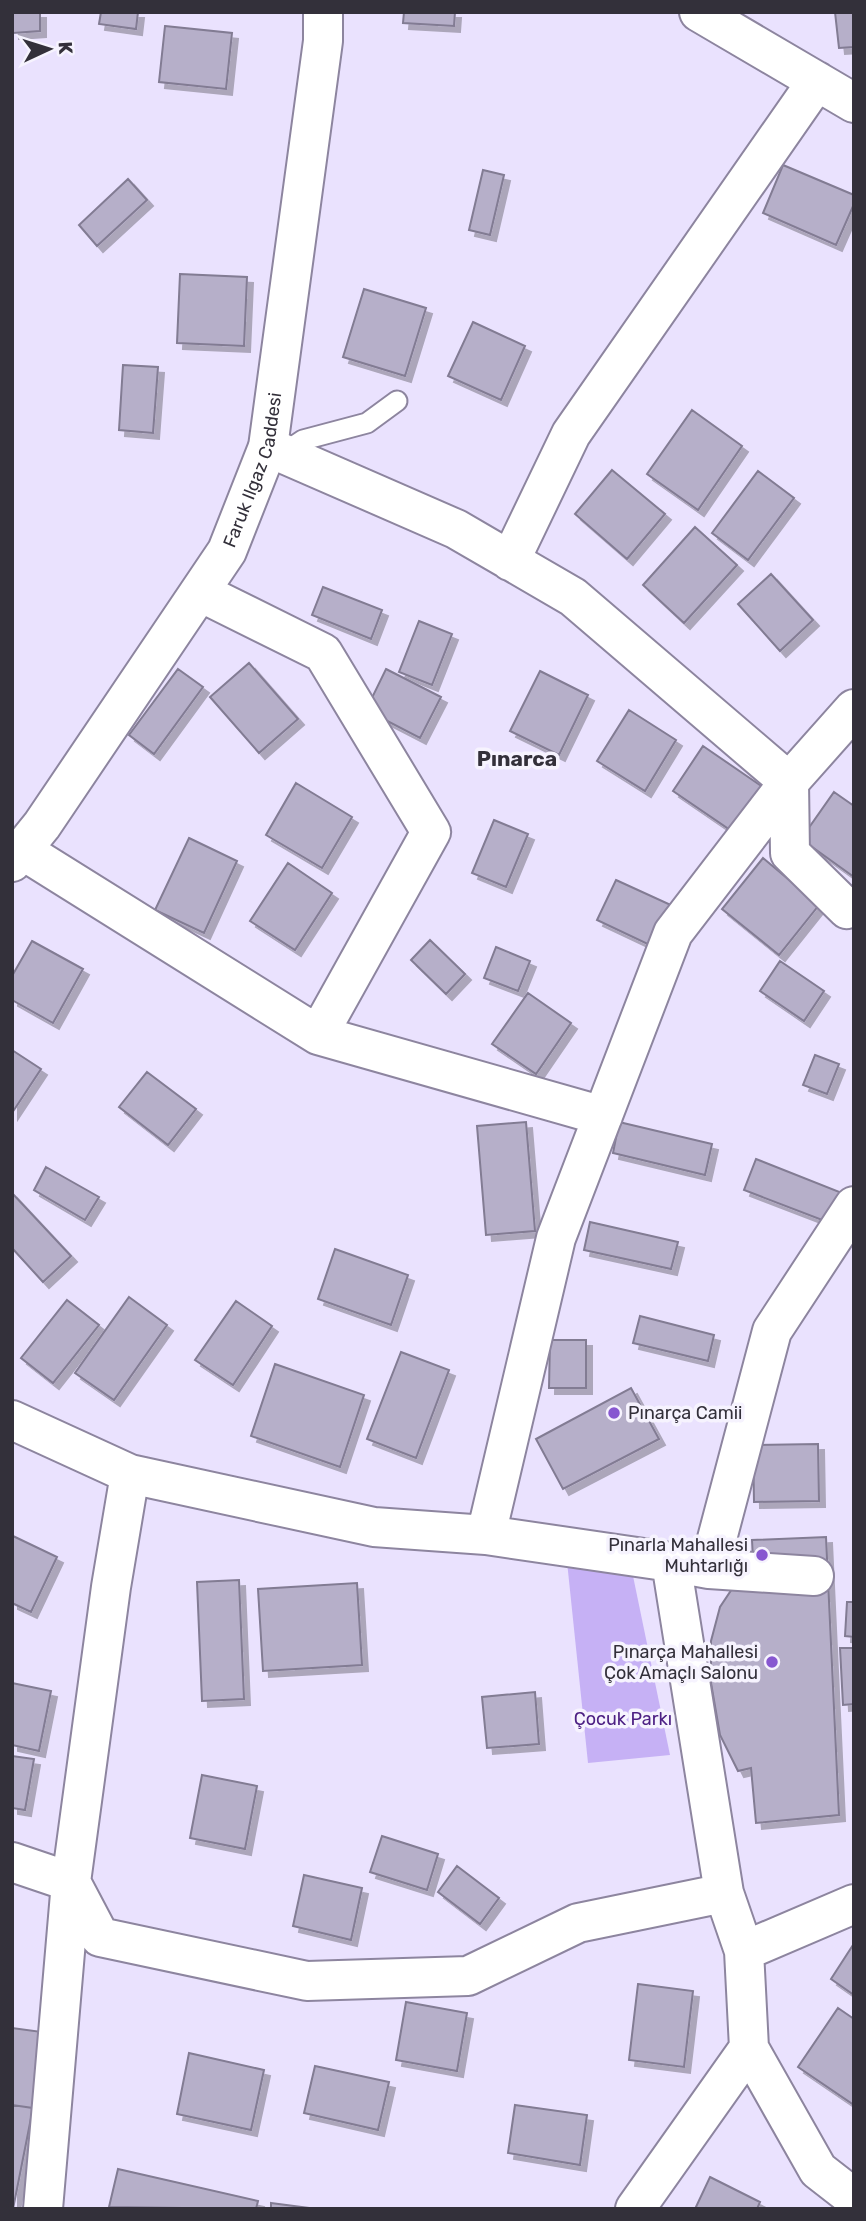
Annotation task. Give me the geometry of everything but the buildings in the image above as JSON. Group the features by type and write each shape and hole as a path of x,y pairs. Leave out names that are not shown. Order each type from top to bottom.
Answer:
{"street":[{"name":"Faruk Ilgaz Caddesi","path":"17,856 42,825 227,551 275,451 323,41 323,12"},
{"path":"699,12 854,103"},
{"path":"510,561 571,434 817,81"},
{"path":"275,451 456,529 572,597 789,782 790,853 848,909 854,907"},
{"path":"200,592 323,653 431,832 318,1035"},
{"path":"485,1535 556,1238 673,933 789,782 854,709"},
{"path":"17,856 318,1035 603,1116"},
{"path":"709,1569 772,1331 854,1206"},
{"path":"12,1420 130,1474 374,1527 485,1535 709,1569 814,1576"},
{"path":"43,2209 71,1882 111,1587 130,1474"},
{"path":"671,1562 724,1892 744,1951 749,2048 818,2170 854,2198"},
{"path":"12,1862 71,1882 100,1937 307,1981 468,1976 579,1923 724,1892"},
{"path":"744,1951 854,1903"},
{"path":"635,2209 749,2048"}],"lane":[{"path":"275,451 303,440 367,423 397,401"}],"green space":[{"name":"Çocuk Parkı","path":"566,1552 621,1559 633,1576 670,1755 588,1763"}],"place":[{"name":"Pınarça Camii","path":"614,1413"},
{"name":"Pınarla Mahallesi Muhtarlığı","path":"762,1555"},
{"name":"Pınarça Mahallesi Çok Amaçlı Salonu","path":"772,1662"}],"district":[{"name":"Pınarca","path":"517,758"}]}
